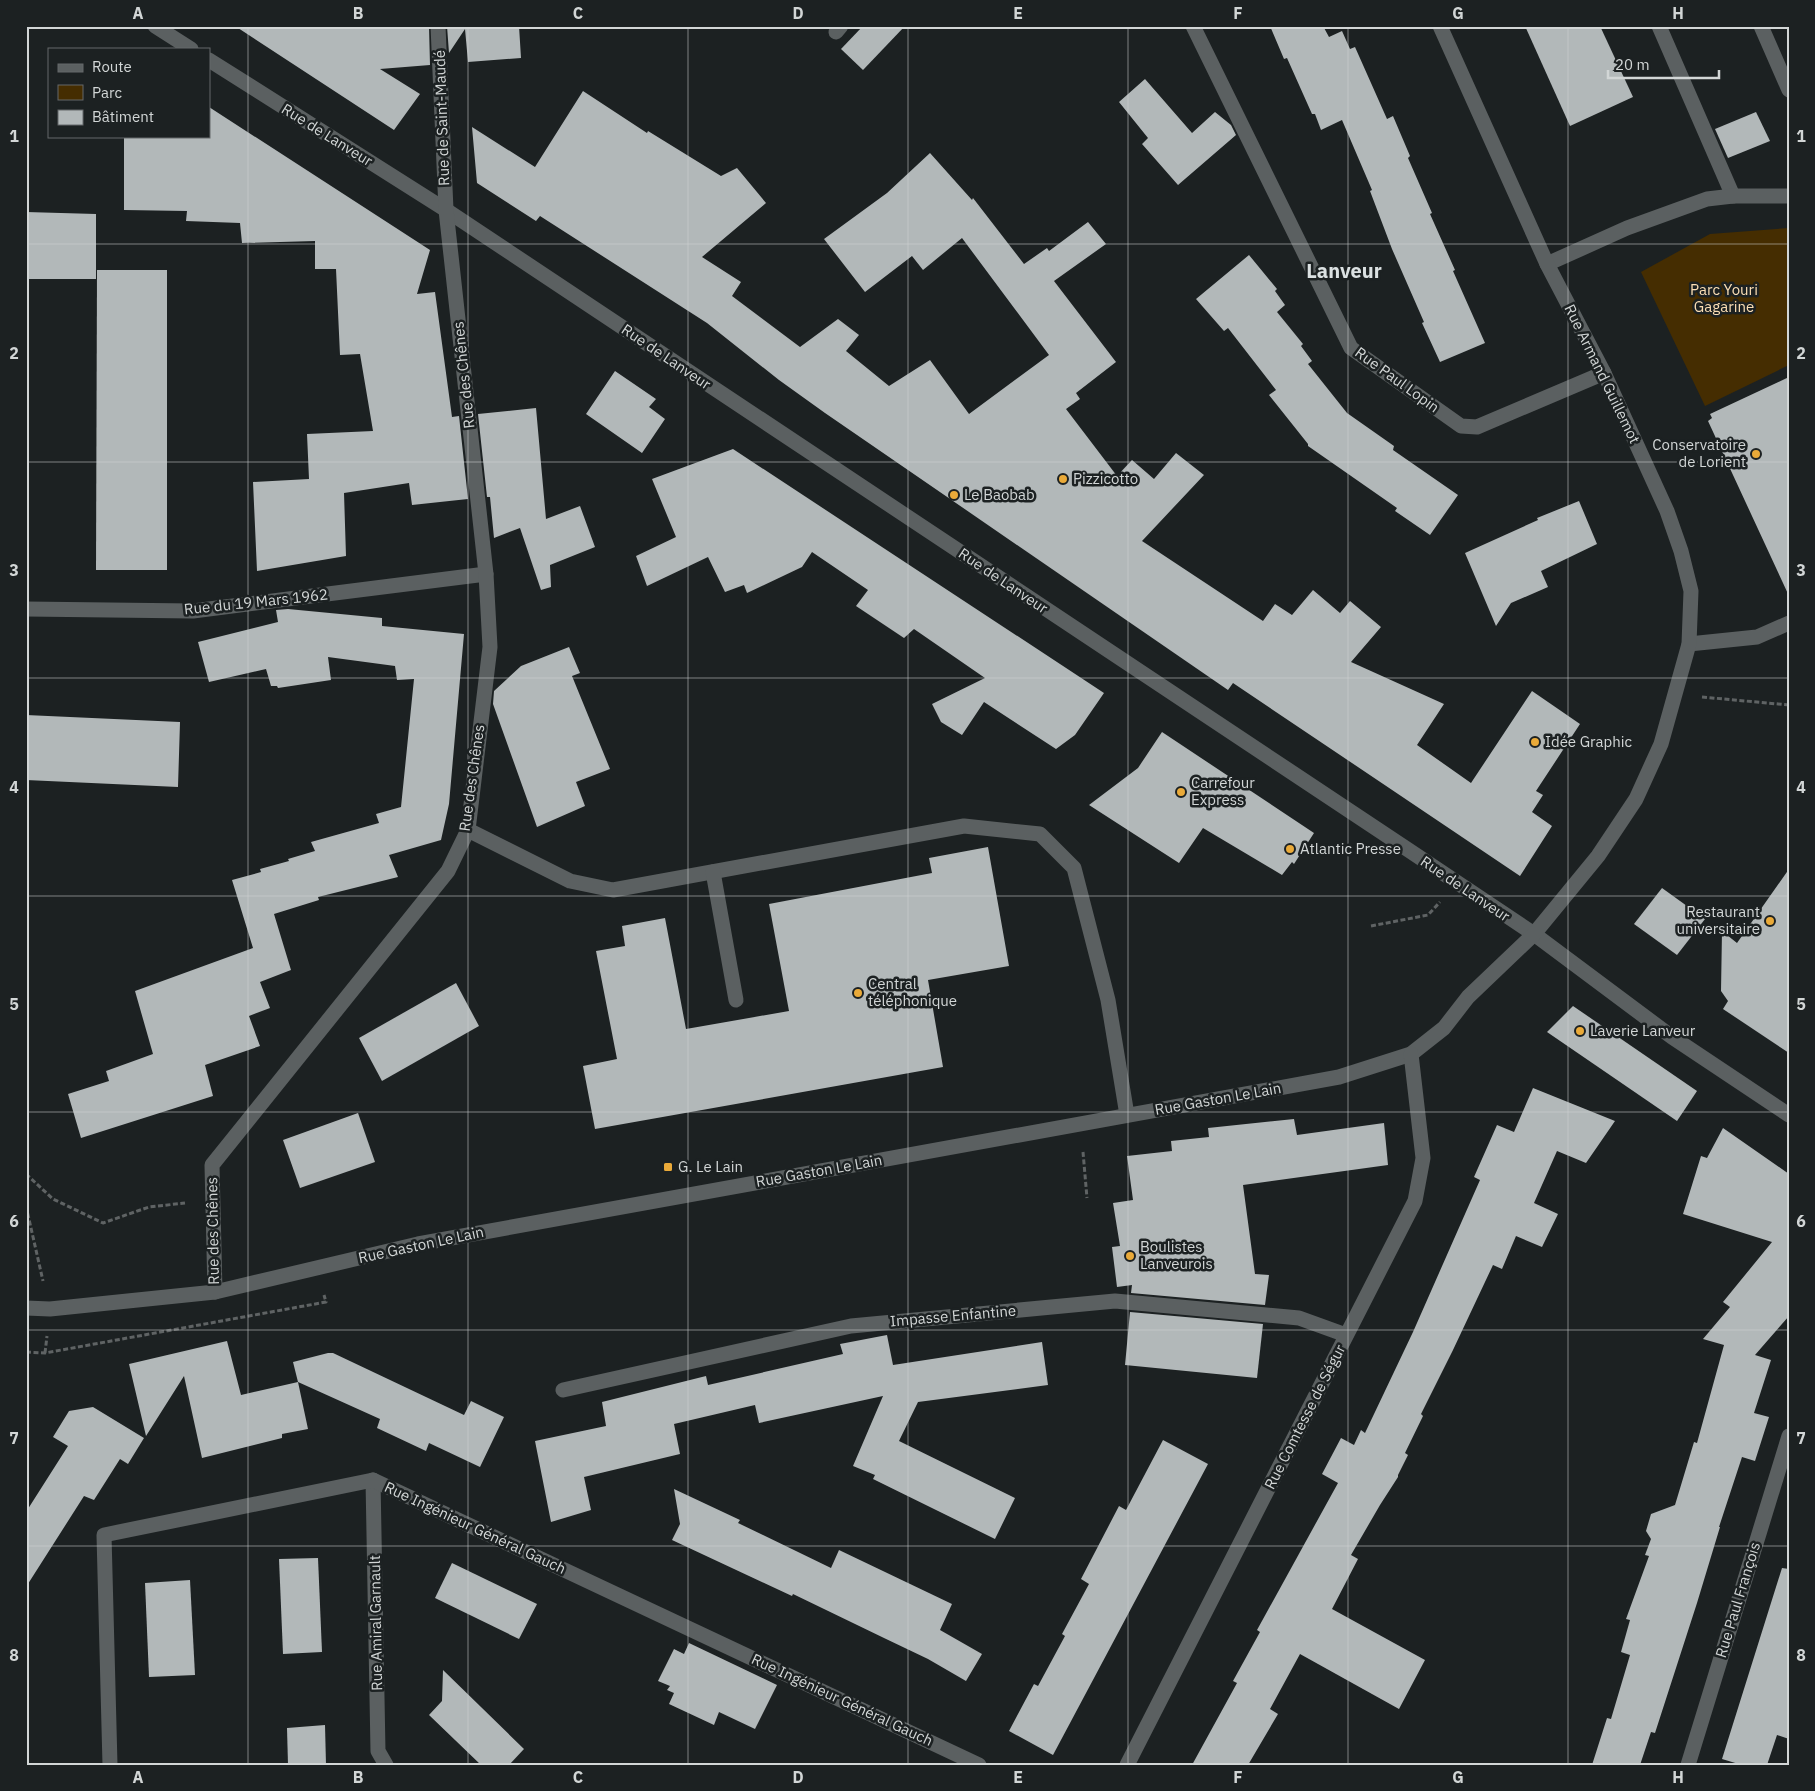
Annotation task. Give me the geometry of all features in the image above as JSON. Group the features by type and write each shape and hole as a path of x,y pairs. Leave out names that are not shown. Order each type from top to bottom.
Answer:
{"street":[{"path":"155,26 189,48"},
{"name":"Rue de Saint-Maudé","path":"438,26 446,210"},
{"name":"Rue Paul Lopin","path":"1193,26 1351,348 1461,426 1477,427 1604,373"},
{"name":"Rue Armand Guillemot","path":"1440,26 1547,264 1604,373 1667,511 1691,592 1690,644 1661,744 1636,799 1598,856 1534,934"},
{"path":"1659,26 1733,196"},
{"path":"1761,26 1789,90"},
{"name":"Rue de Lanveur","path":"210,61 446,210 1534,934 1672,1037 1789,1115"},
{"path":"1547,264 1627,228 1707,199 1733,196 1789,196"},
{"name":"Rue des Chênes","path":"215,1292 212,1166 448,870 468,830 490,647 486,574 446,210"},
{"name":"Rue du 19 Mars 1962","path":"26,608 193,612 486,574"},
{"path":"1690,644 1757,637 1789,623"},
{"path":"468,830 570,881 613,890 964,826 1040,834 1074,868 1108,1000 1127,1115"},
{"path":"713,872 736,1000"},
{"name":"Rue Gaston Le Lain","path":"26,1308 50,1309 215,1292 418,1244 1339,1077 1411,1054 1444,1028 1468,997 1534,934"},
{"name":"Rue Comtesse de Ségur","path":"1127,1765 1415,1201 1422,1158 1411,1054"},
{"name":"Impasse Enfantine","path":"563,1390 851,1326 1115,1301 1299,1318 1346,1335"},
{"name":"Rue Paul François","path":"1688,1765 1789,1436"},
{"name":"Rue Ingénieur Général Gauch","path":"110,1765 104,1535 374,1480 979,1765"},
{"name":"Rue Amiral Garnault","path":"374,1480 378,1751 386,1765"}],"path":[{"path":"1676,694 1789,705"},
{"path":"1370,926 1428,914 1458,884"},
{"path":"1080,1124 1087,1198"},
{"path":"26,1174 53,1199 103,1224 149,1207 213,1199"},
{"path":"26,1352 45,1353 326,1302 318,1267"}],"green space":[{"name":"Parc Youri Gagarine","path":"1789,228 1789,365 1705,406 1641,272 1710,234"}],"building":[{"path":"235,26 429,26 430,65 380,69 420,94 394,130"},
{"path":"447,26 519,26 521,58 468,62 465,29 449,53"},
{"path":"863,26 905,26 863,70 841,49"},
{"path":"1270,26 1323,26 1329,37 1342,31 1350,49 1355,47 1387,119 1393,116 1410,156 1408,158 1432,213 1430,214 1455,270 1453,271 1485,343 1440,362 1392,249 1370,191 1372,190 1342,120 1321,130 1287,58 1284,59"},
{"path":"1525,26 1600,26 1633,97 1570,126"},
{"path":"1145,79 1192,133 1215,112 1231,125 1236,135 1178,185 1142,144 1148,138 1119,102"},
{"path":"583,91 647,133 648,131 721,176 737,168 766,203 702,257 741,282 732,296 800,347 838,319 859,335 846,351 889,386 930,360 969,414 1049,355 962,238 923,270 912,256 865,292 824,239 887,193 930,153 972,200 973,198 1024,264 1047,248 1049,251 1088,222 1106,244 1054,281 1116,362 1076,393 1080,399 1066,409 1117,476 1132,460 1154,479 1176,453 1204,475 1142,541 1263,621 1275,604 1292,615 1313,590 1340,613 1350,601 1381,627 1351,662 1444,704 1417,745 1471,783 1532,691 1580,724 1536,791 1543,795 1532,812 1552,826 1520,876 1233,683 1228,690 825,413 779,380 707,323 540,216 536,221 477,183 472,127 535,167"},
{"path":"210,108 430,250 417,294 435,292 452,417 459,416 468,499 412,505 409,483 344,493 346,556 257,571 253,482 309,479 307,434 373,431 360,354 340,355 336,269 315,269 315,241 242,243 240,223 186,221 187,211 124,210 124,138 210,138"},
{"path":"1756,112 1770,141 1728,158 1715,129"},
{"path":"26,212 96,214 96,279 26,279"},
{"path":"1249,255 1277,289 1275,291 1285,305 1277,312 1303,344 1301,346 1312,361 1308,364 1347,413 1394,446 1393,450 1458,495 1430,535 1395,511 1397,508 1308,446 1269,395 1276,390 1228,328 1224,331 1196,299"},
{"path":"97,270 167,270 167,570 96,570"},
{"path":"615,371 656,399 649,407 665,419 642,453 586,414"},
{"name":"Conservatoire de Lorient","path":"1789,377 1789,596 1708,421 1712,418 1710,414"},
{"path":"536,408 546,519 580,506 595,547 550,565 551,587 541,590 520,528 494,538 490,497 487,497 478,414"},
{"path":"733,449 1104,693 1075,735 1056,749 984,702 962,735 941,722 932,704 985,678 914,629 904,638 856,606 868,590 812,552 802,567 747,593 744,585 725,592 708,557 647,586 636,556 676,537 652,479"},
{"path":"1579,501 1597,544 1541,571 1548,587 1511,603 1496,626 1465,553 1538,520 1537,518"},
{"path":"288,609 382,618 382,626 464,634 449,804 441,840 389,855 398,877 318,897 319,900 274,914 291,970 260,982 270,1008 249,1016 260,1046 205,1065 213,1096 81,1138 68,1094 109,1081 106,1071 153,1054 135,991 253,948 232,880 261,872 260,869 315,851 311,842 379,823 376,814 401,807 414,679 397,680 395,666 328,657 331,680 278,688 277,686 271,686 266,669 209,682 198,642 278,622 276,610"},
{"path":"569,647 580,673 572,676 610,769 576,782 585,806 537,827 493,704 494,691 521,666"},
{"path":"26,715 180,722 178,787 26,780"},
{"path":"1162,732 1314,833 1294,864 1292,862 1282,875 1203,828 1179,863 1089,805 1138,768"},
{"name":"Central téléphonique","path":"988,847 1009,966 928,980 943,1067 595,1129 583,1066 617,1059 596,951 625,946 622,926 665,918 686,1029 789,1011 769,904 932,873 929,858"},
{"name":"Restaurant universitaire","path":"1789,869 1789,1053 1723,1009 1728,1001 1721,991 1722,931 1737,943"},
{"path":"1662,888 1705,919 1677,955 1634,924"},
{"path":"456,983 479,1026 382,1081 359,1038"},
{"path":"1573,1006 1697,1091 1677,1121 1547,1032"},
{"path":"1533,1088 1615,1121 1586,1163 1557,1151 1534,1203 1558,1214 1542,1247 1516,1236 1502,1269 1493,1265 1421,1414 1423,1416 1405,1453 1408,1455 1398,1477 1351,1555 1358,1559 1332,1609 1425,1660 1399,1709 1300,1654 1270,1709 1278,1714 1248,1765 1192,1765 1237,1683 1233,1681 1260,1632 1257,1630 1338,1483 1322,1474 1341,1438 1354,1445 1361,1430 1365,1433 1413,1332 1480,1180 1474,1177 1497,1125 1514,1132"},
{"path":"358,1113 375,1162 300,1188 283,1140"},
{"path":"1294,1119 1297,1135 1384,1123 1388,1165 1243,1185 1255,1274 1269,1275 1265,1305 1131,1293 1132,1285 1117,1287 1112,1247 1120,1246 1113,1203 1133,1200 1127,1156 1172,1151 1171,1141 1209,1137 1208,1128"},
{"path":"1723,1128 1789,1174 1789,1316 1755,1355 1771,1360 1754,1413 1769,1417 1755,1461 1742,1457 1655,1733 1651,1732 1640,1765 1592,1765 1607,1718 1611,1719 1630,1655 1621,1652 1630,1620 1626,1619 1649,1556 1645,1555 1651,1539 1646,1531 1651,1514 1675,1505 1694,1442 1697,1443 1724,1345 1703,1339 1730,1307 1723,1302 1772,1242 1683,1214 1701,1156 1707,1158"},
{"path":"1130,1312 1263,1324 1257,1378 1125,1365"},
{"path":"887,1335 893,1365 1042,1342 1048,1385 918,1402 899,1441 1015,1498 995,1539 873,1479 875,1475 853,1466 883,1396 759,1423 755,1405 674,1424 680,1454 584,1477 591,1510 551,1522 535,1441 606,1426 602,1402 706,1376 708,1385 843,1354 840,1344"},
{"path":"227,1341 241,1395 298,1382 308,1429 282,1434 282,1438 202,1458 184,1376 146,1436 129,1364"},
{"path":"333,1353 464,1415 471,1401 504,1417 480,1467 429,1443 426,1451 377,1428 380,1419 298,1382 293,1362"},
{"path":"93,1407 144,1438 128,1464 120,1459 94,1500 84,1496 26,1587 26,1512 68,1446 53,1437 69,1411"},
{"path":"1163,1440 1208,1464 1053,1755 1009,1731 1034,1684 1038,1686 1065,1636 1062,1634 1089,1584 1081,1579 1119,1506 1126,1510"},
{"path":"674,1489 740,1520 738,1523 831,1568 839,1550 952,1604 940,1630 982,1654 966,1681 928,1659 793,1594 792,1596 672,1540 680,1524"},
{"path":"318,1558 322,1652 283,1654 279,1559"},
{"path":"452,1563 537,1604 519,1639 435,1598"},
{"path":"1782,1568 1789,1569 1789,1739 1777,1735 1767,1765 1742,1765 1722,1759"},
{"path":"190,1580 195,1675 149,1677 145,1583"},
{"path":"689,1643 777,1685 755,1729 719,1712 714,1725 669,1704 674,1693 667,1690 670,1686 658,1681 674,1649 684,1654"},
{"path":"443,1670 524,1749 509,1765 481,1765 429,1715 442,1701"},
{"path":"325,1725 326,1765 288,1765 287,1728"}],"place":[{"name":"Conservatoire de Lorient","path":"1756,454"},
{"name":"Pizzicotto","path":"1063,479"},
{"name":"Le Baobab","path":"954,495"},
{"name":"Idée Graphic","path":"1535,742"},
{"name":"Carrefour Express","path":"1181,792"},
{"name":"Atlantic Presse","path":"1290,849"},
{"name":"Restaurant universitaire","path":"1770,921"},
{"name":"Central téléphonique","path":"858,993"},
{"name":"Laverie Lanveur","path":"1580,1031"},
{"name":"G. Le Lain","path":"668,1167"},
{"name":"Boulistes Lanveurois","path":"1130,1256"}],"district":[{"name":"Lanveur","path":"1344,271"}]}
